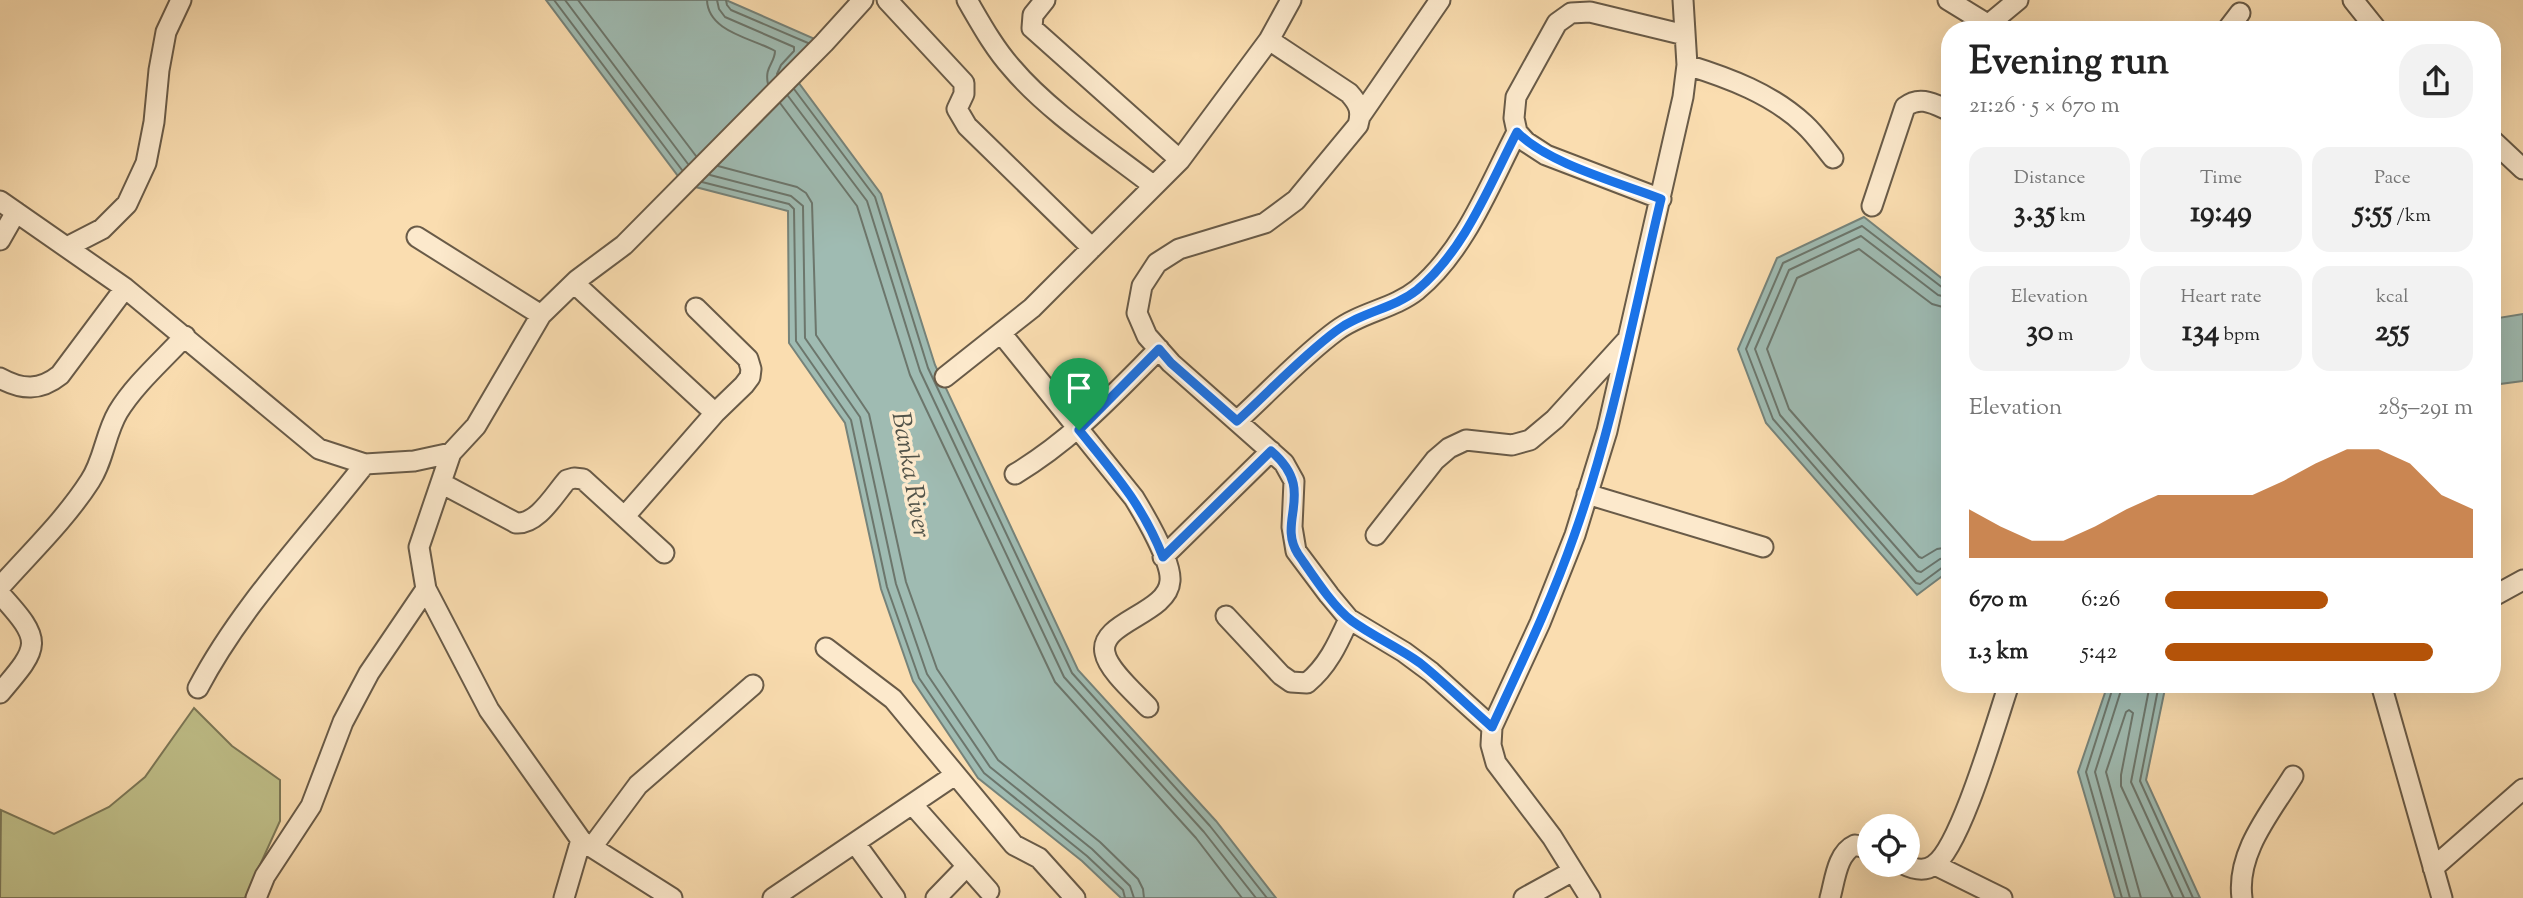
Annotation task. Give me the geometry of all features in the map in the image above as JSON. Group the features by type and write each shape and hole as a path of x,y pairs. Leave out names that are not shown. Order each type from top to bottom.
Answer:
{"street":[{"path":"67,247 102,229 127,204 146,163 166,32 181,0"},
{"path":"672,898 586,843 489,710 426,589 419,547 451,453 476,426 541,315 574,283 624,245 824,43 863,0"},
{"path":"887,0 964,83 964,94 957,109 958,116 1092,248"},
{"path":"967,0 996,50 1039,96 1154,186"},
{"path":"1045,0 1032,15 1032,29 1180,160"},
{"path":"945,377 1032,308 1180,160 1269,40 1290,0"},
{"path":"1440,0 1361,116 1358,125 1296,200 1265,223 1179,249 1157,263 1142,286 1137,313 1147,336 1171,363 1284,463 1294,481 1292,527 1296,551 1349,619 1404,652 1431,672 1492,727"},
{"path":"1590,898 1552,837 1496,762 1491,745 1492,727 1540,623 1574,535 1607,431 1683,97 1687,65 1684,0"},
{"path":"1948,0 1983,21"},
{"path":"1999,21 2018,0"},
{"path":"2353,0 2370,21"},
{"path":"1661,199 1546,155 1526,142 1517,132 1514,118 1516,97 1557,23 1572,13 1590,12 1685,35"},
{"path":"2234,21 2240,13"},
{"path":"1269,40 1349,93 1358,104 1361,116"},
{"path":"1687,65 1751,89 1790,112 1807,126 1833,158"},
{"path":"1872,206 1905,107 1913,100 1925,100 1941,107"},
{"path":"1237,421 1338,330 1366,314 1396,303 1417,290 1442,265 1466,232 1517,132"},
{"path":"2501,148 2523,169"},
{"path":"0,240 8,206 125,288 319,449 365,464 414,461 451,453"},
{"path":"417,237 541,315"},
{"path":"574,283 715,413"},
{"path":"0,378 21,387 36,388 49,384 60,375 125,288"},
{"path":"625,516 750,377 748,359 696,308"},
{"path":"1001,333 1134,498 1151,527 1163,557 1171,580 1166,593 1157,603 1112,633 1104,643 1110,665 1148,708"},
{"path":"0,587 76,501 92,478 119,411 186,336"},
{"path":"1376,535 1435,460 1448,448 1466,440 1512,445 1530,440 1555,419 1628,339"},
{"path":"1015,474 1045,456 1079,430 1159,349"},
{"path":"1163,557 1271,451"},
{"path":"198,688 217,652 239,621 365,464"},
{"path":"441,483 516,523 525,524 534,519 567,480 583,480 592,485 664,552"},
{"path":"1587,494 1763,547"},
{"path":"2501,592 2523,580"},
{"path":"256,898 265,876 311,806 343,722 369,673 426,589"},
{"path":"0,594 30,632 32,643 30,656 0,693"},
{"path":"1226,616 1281,676 1291,682 1307,683 1318,674 1333,652 1349,619"},
{"path":"826,648 893,699 1014,845 1039,858 1075,898"},
{"path":"564,898 586,843 638,785 753,685"},
{"path":"1920,868 1935,865 1948,846 1970,801 2006,693"},
{"path":"2383,693 2442,898"},
{"path":"785,895 855,843 955,775"},
{"path":"2242,898 2239,880 2245,859 2254,838 2293,776"},
{"path":"2432,868 2523,789"},
{"path":"912,804 989,891"},
{"path":"855,843 895,898"},
{"path":"1830,898 1846,849 1857,846"},
{"path":"1935,865 2001,898"},
{"path":"936,898 967,866"},
{"path":"1524,898 1573,871"}],"green space":[{"path":"194,708 232,746 280,780 280,821 245,898 0,898 1,810 54,834 109,807 145,777"}],"water":[{"name":"Banka River","path":"546,0 726,0 824,43 793,75 881,194 935,365 1078,670 1216,821 1276,898 1121,898 1082,861 978,778 913,681 881,589 845,423 789,343 788,211 684,184"},
{"path":"1864,217 1941,278 1941,577 1917,595 1766,423 1738,349 1777,258"},
{"path":"2523,314 2523,381 2501,384 2501,318"},
{"path":"2105,693 2164,693 2146,780 2200,898 2115,898 2078,772"}],"route":[{"path":"1517,132 1526,142 1546,155 1661,199 1607,431 1574,535 1540,623 1492,727 1431,672 1404,652 1349,619 1329,595 1296,551 1292,527 1294,481 1284,463 1271,451 1163,557 1151,527 1134,498 1079,430 1159,349 1171,363 1237,421 1338,330 1366,314 1396,303 1417,290 1442,265 1466,232 1517,132"}]}
